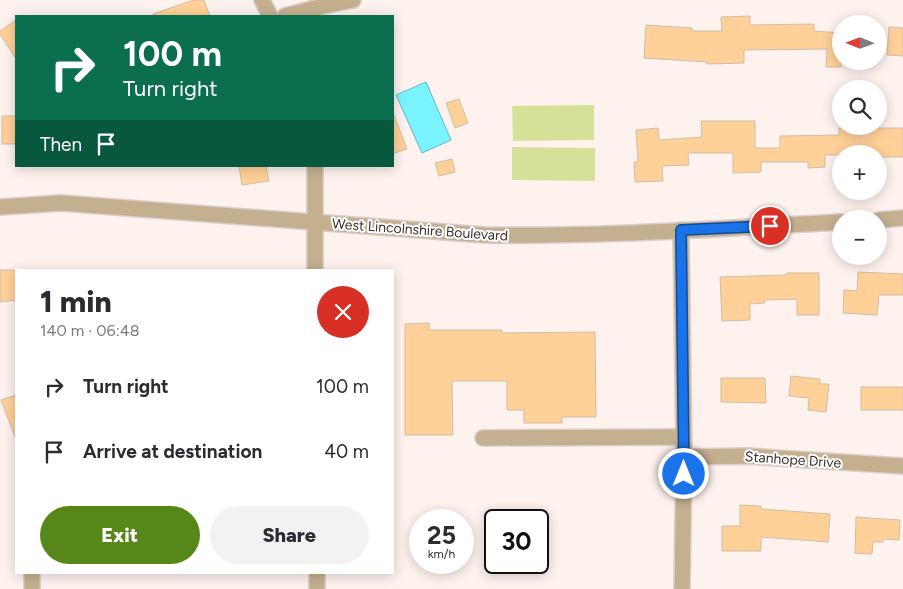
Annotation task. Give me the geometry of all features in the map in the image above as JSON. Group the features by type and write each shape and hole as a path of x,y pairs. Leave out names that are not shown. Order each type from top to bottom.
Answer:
{"street":[{"path":"262,0 270,15"},
{"path":"289,15 353,0"},
{"path":"315,167 315,269"},
{"name":"West Lincolnshire Boulevard","path":"0,207 60,203 485,235 548,236 832,222"},
{"path":"887,219 903,218"},
{"path":"681,230 684,457 682,589"},
{"path":"483,438 683,437"},
{"name":"Stanhope Drive","path":"684,457 748,456 903,466"},
{"path":"32,574 32,589"},
{"path":"317,574 317,589"}],"green space":[{"path":"594,105 594,140 513,141 512,106"},
{"path":"512,147 595,148 595,181 512,180"}],"water":[{"path":"426,82 451,140 422,153 396,95"}],"building":[{"path":"194,0 204,0 210,15 153,15"},
{"path":"750,16 750,25 814,24 814,31 832,32 832,67 826,67 827,49 744,50 744,63 707,64 707,62 644,58 646,25 692,28 692,31 722,31 721,17"},
{"path":"15,21 15,57 0,34 0,31"},
{"path":"889,27 903,28 903,56 888,55"},
{"path":"459,99 468,123 455,128 446,103"},
{"path":"394,115 407,149 394,153"},
{"path":"2,116 15,116 15,144 2,144"},
{"path":"701,121 755,121 755,148 780,148 780,136 887,135 887,128 903,128 903,157 887,157 887,145 832,145 832,155 825,155 825,167 808,168 808,162 761,162 761,172 733,173 733,153 688,153 689,165 662,166 663,181 635,182 634,162 638,162 636,130 658,128 659,140 702,137"},
{"path":"452,159 455,172 439,176 435,163"},
{"path":"239,167 266,167 269,181 242,185"},
{"path":"0,270 15,270 15,300 0,302"},
{"path":"858,272 903,274 903,295 879,295 877,315 843,313 844,290 857,291"},
{"path":"787,273 819,273 819,315 797,315 797,299 765,300 765,303 750,304 750,320 722,321 720,277 787,275"},
{"path":"429,323 429,330 502,330 502,333 595,332 596,417 562,417 562,423 524,423 524,410 507,410 507,381 452,381 453,435 405,435 405,324"},
{"path":"791,376 820,379 820,384 829,384 826,412 808,410 809,398 789,396"},
{"path":"721,378 765,378 766,403 721,402"},
{"path":"861,387 903,387 903,410 861,410"},
{"path":"15,395 15,437 1,400"},
{"path":"740,505 761,506 761,509 830,514 828,542 761,537 761,551 722,551 722,526 740,526"},
{"path":"856,517 900,520 899,540 883,539 883,542 873,542 872,554 855,553"}],"route":[{"path":"684,474 681,230 770,226"}]}
